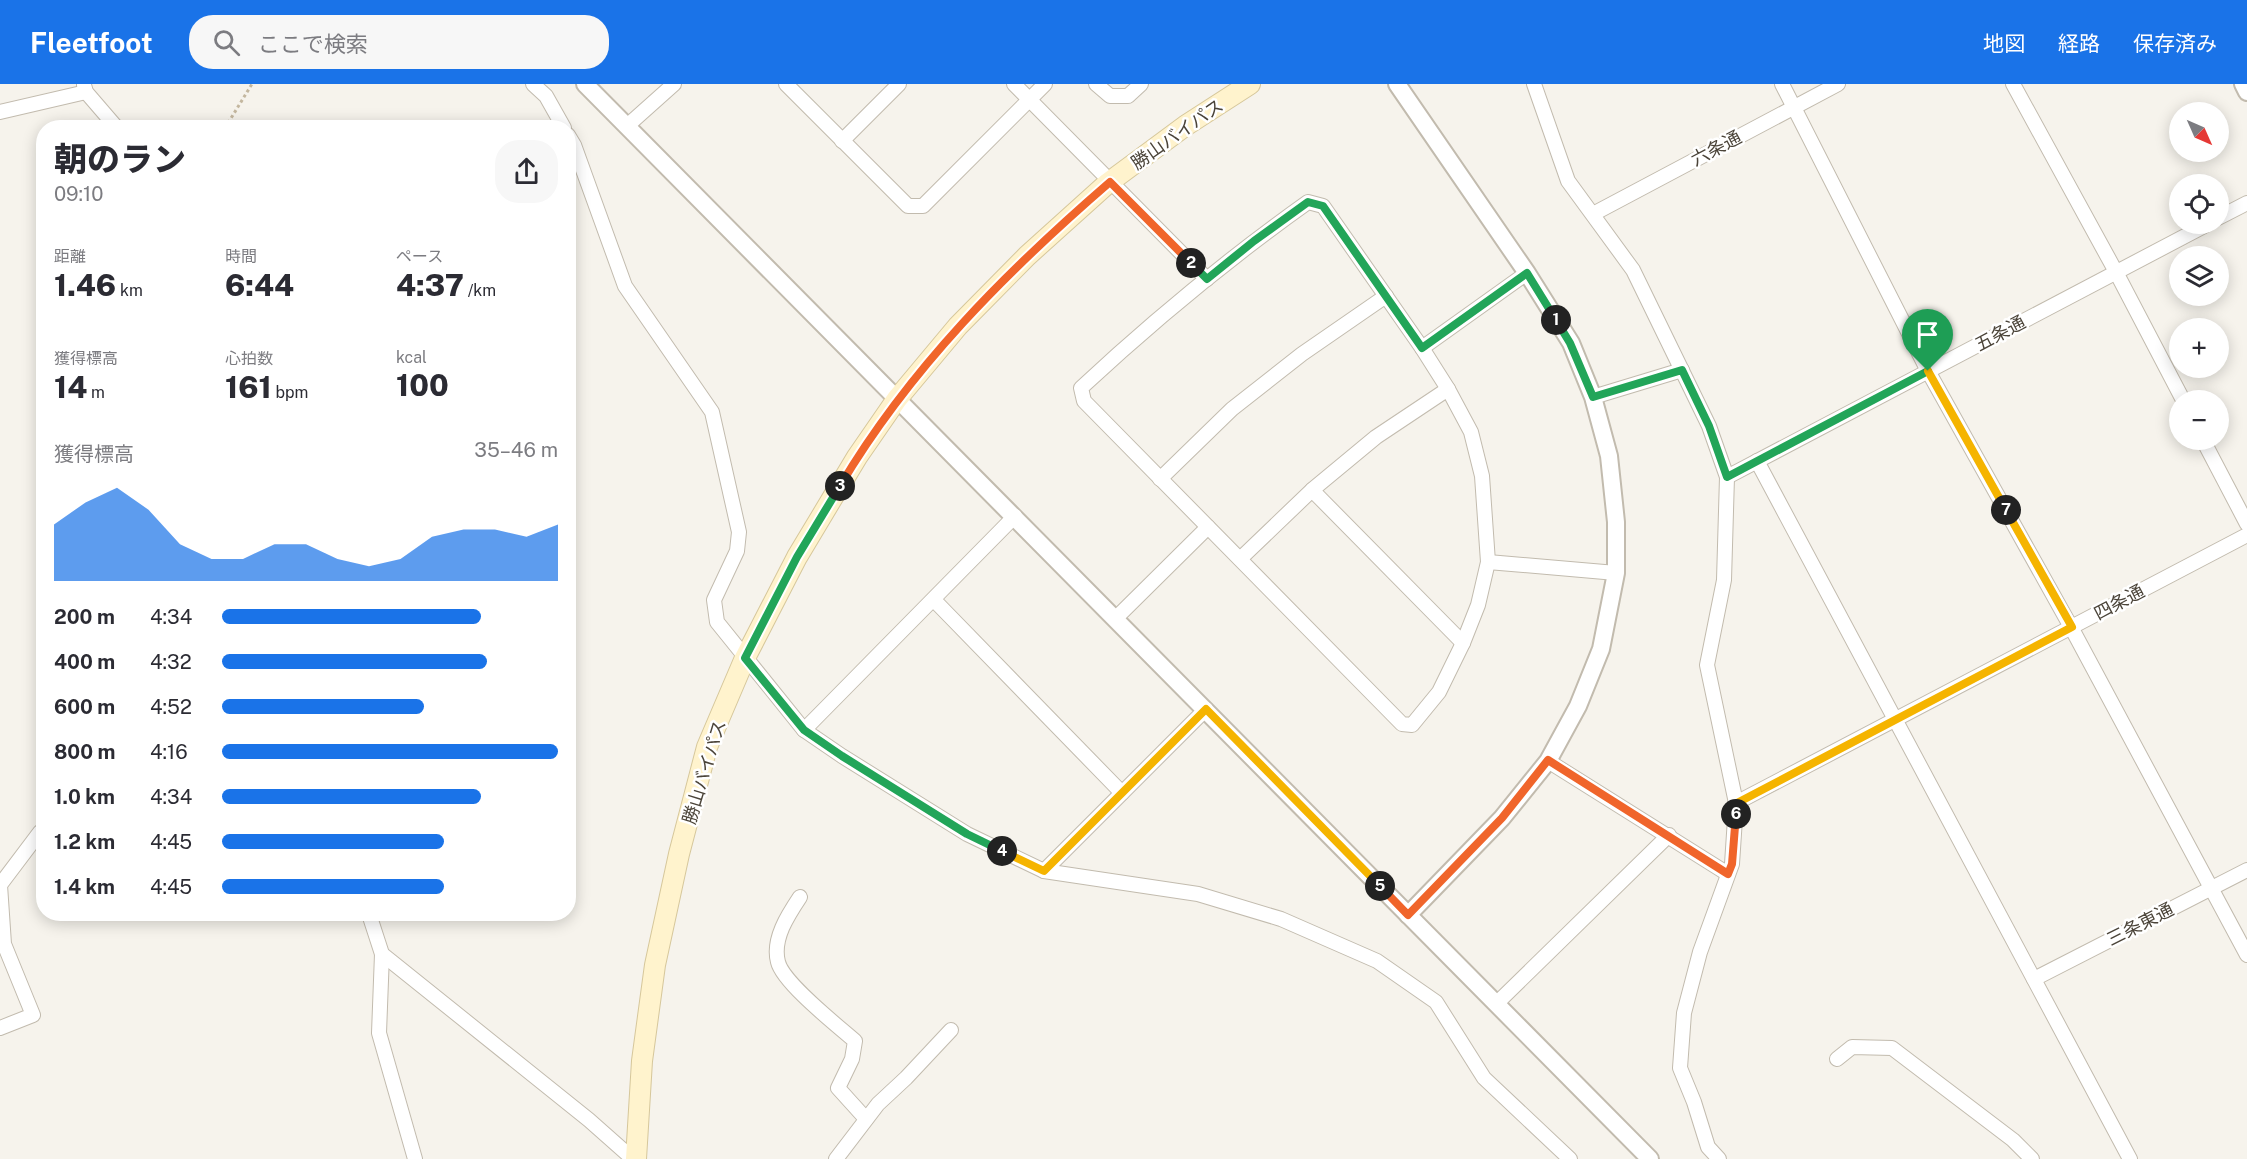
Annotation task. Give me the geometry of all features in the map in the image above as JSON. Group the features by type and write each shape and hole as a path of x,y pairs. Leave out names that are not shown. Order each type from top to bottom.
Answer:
{"main road":[{"name":"勝山バイパス","path":"635,1159 642,1061 655,965 679,854 707,747 745,658 797,557 857,457 897,399 958,326 1026,256 1110,182 1185,126 1250,84"}],"street":[{"path":"533,84 546,96 560,120"},
{"path":"585,84 1016,516 1115,620 1206,709 1650,1159"},
{"path":"627,126 674,84"},
{"path":"786,84 908,206 923,206 1044,84"},
{"path":"842,141 899,84"},
{"path":"1014,84 1207,279"},
{"path":"1096,84 1110,96 1128,96 1141,84"},
{"path":"1397,84 1527,273 1570,343 1593,397 1609,456 1616,522 1616,573 1601,649 1578,706 1548,760 1502,818 1408,915"},
{"path":"1534,84 1568,181 1633,270 1709,426 1727,477 1724,580 1707,665 1737,803 1732,864 1700,952 1686,1003 1680,1068 1694,1102 1708,1147 1719,1159"},
{"path":"1782,84 1928,371 2072,627 2247,955"},
{"name":"六条通","path":"1593,214 1838,84"},
{"path":"2013,84 2178,390"},
{"path":"2242,84 2247,92"},
{"path":"0,112 85,88 111,120"},
{"path":"576,151 625,286 712,412 739,532 737,551 714,600 717,622 804,730 967,834 1044,871 1198,894 1281,919 1377,961 1436,1002 1484,1078 1570,1159"},
{"path":"1308,202 1323,206 1386,296 1448,389 1471,432 1482,476 1488,562 1478,605 1464,643 1439,692 1412,724 1402,724 1160,479 1084,401 1081,388 1140,333 1254,241 1308,202"},
{"path":"2229,212 2247,203"},
{"name":"五条通","path":"1727,477 2189,234"},
{"path":"1422,348 1527,273"},
{"path":"1160,479 1232,409 1302,354 1386,296"},
{"path":"1593,397 1682,370"},
{"path":"1240,559 1312,490 1376,437 1448,389"},
{"path":"2208,450 2247,524"},
{"path":"1757,461 2130,1159"},
{"path":"1312,490 1464,643"},
{"path":"804,730 1016,516"},
{"path":"1115,620 1208,527"},
{"name":"四条通","path":"1737,803 2247,535"},
{"path":"1488,562 1616,573"},
{"path":"934,600 1122,793"},
{"path":"1044,871 1206,709"},
{"path":"1548,760 1728,874"},
{"path":"1496,1004 1669,835"},
{"path":"0,1028 33,1015 4,944 0,885 36,837"},
{"name":"三条東通","path":"2034,979 2247,870"},
{"path":"800,897 787,916 778,940 778,962 810,1001 855,1041 852,1059 838,1088 866,1119"},
{"path":"371,921 382,954 379,1033 415,1159"},
{"path":"382,954 635,1159"},
{"path":"836,1159 878,1104 951,1030"},
{"path":"1837,1059 1852,1047 1892,1048 2013,1140 2032,1159"}],"path":[{"path":"230,120 252,84"}],"route":[{"path":"1110,182 1207,279 1308,202 1323,206 1422,348 1527,273 1570,343 1593,397 1682,370 1709,426 1727,477 1928,371 2072,627 1737,803 1732,864 1728,874 1548,760 1502,818 1408,915 1206,709 1044,871 967,834 804,730 745,658 797,557 857,457 897,399 958,326 1026,256 1110,182"}]}
